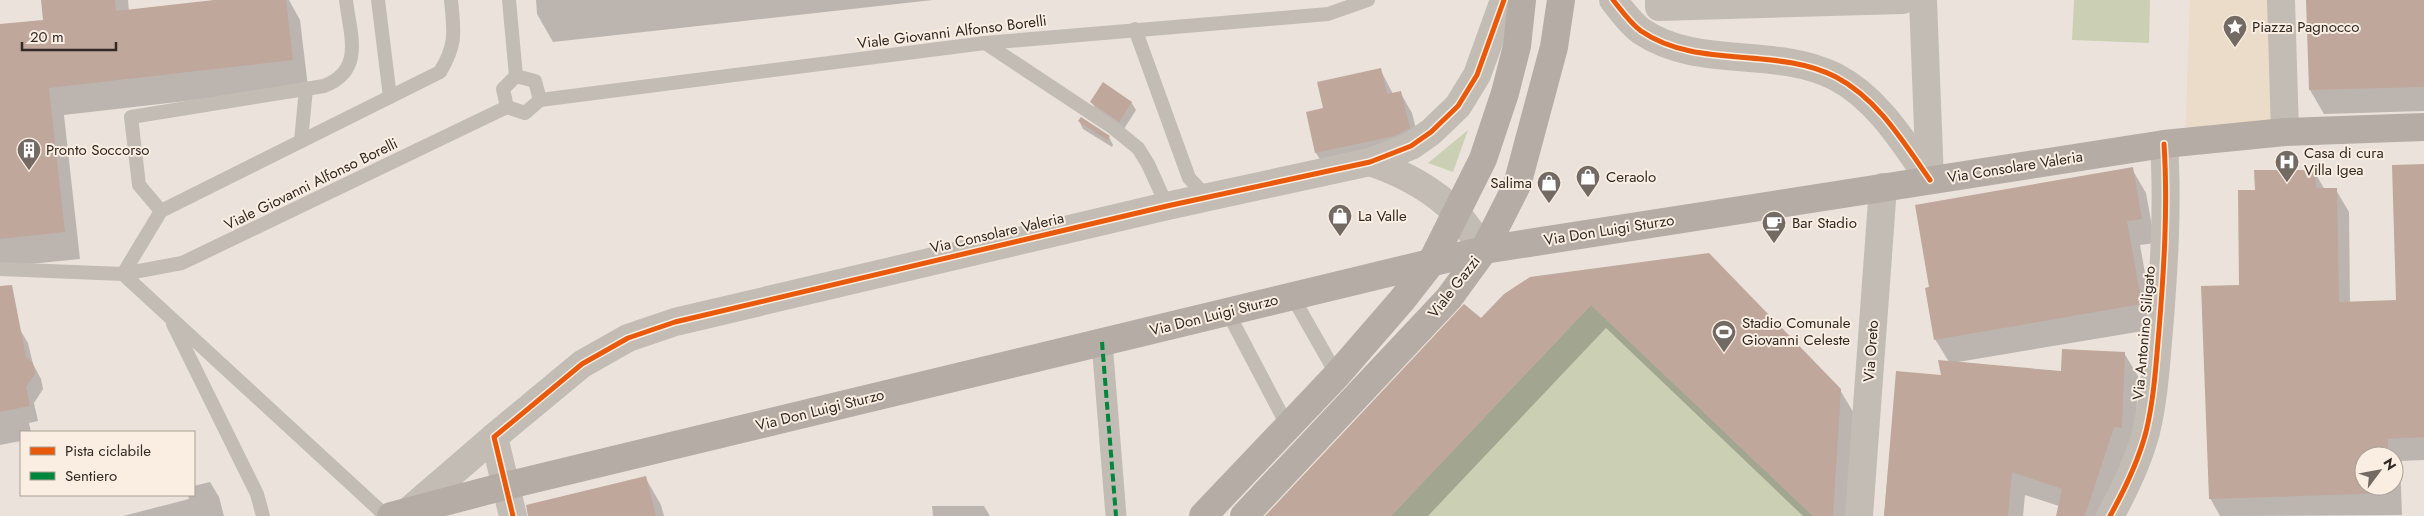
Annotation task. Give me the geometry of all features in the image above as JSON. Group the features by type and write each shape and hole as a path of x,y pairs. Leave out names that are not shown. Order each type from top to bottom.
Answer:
{"main road":[{"path":"1203,516 1337,375 1402,300 1431,262 1483,159 1505,93 1517,46 1522,0"},
{"name":"Viale Gazzi","path":"1244,516 1450,298 1484,250 1517,185 1554,47 1561,0"},
{"name":"Via Consolare Valeria","path":"1930,180 2164,144 2285,132 2424,126"},
{"name":"Via Don Luigi Sturzo","path":"505,486 1484,250 1930,180"},
{"path":"395,515 505,486"}],"street":[{"name":"Via Consolare Valeria","path":"395,515 494,438 582,364 628,338 674,322 1167,206 1370,162 1411,146 1432,132 1458,106 1477,75 1504,0"},
{"name":"Via Consolare Valeria","path":"1613,0 1640,30 1660,41 1682,49 1801,64 1836,77 1866,99 1894,128 1930,180"},
{"path":"1659,4 1903,0"},
{"path":"1923,0 1930,180"},
{"path":"2280,0 2285,132"},
{"name":"Via Antonino Siligato","path":"2110,516 2128,484 2145,434 2152,402 2161,298 2166,175 2164,144"},
{"path":"1370,162 1396,171 1435,194 1456,213 1484,250"},
{"name":"Via Oreto","path":"1858,516 1883,187"},
{"path":"1102,342 1116,516"},
{"path":"494,438 512,516"}],"lane":[{"path":"161,210 139,185 131,117 324,86 337,81 348,70 352,56 346,0"},
{"path":"378,0 390,97"},
{"path":"395,515 169,317 123,274 161,210 440,72 450,55 454,34 451,0"},
{"path":"509,0 516,76"},
{"name":"Viale Giovanni Alfonso Borelli","path":"540,100 984,43 1328,14 1368,0"},
{"path":"1135,29 1189,178 1207,197"},
{"path":"984,43 1112,127 1138,148 1152,172 1167,206"},
{"path":"516,76 535,81 540,100 526,113 507,107 503,89 516,76"},
{"path":"301,142 306,89"},
{"name":"Viale Giovanni Alfonso Borelli","path":"0,269 123,274 182,264 507,107"},
{"path":"1292,296 1337,375"},
{"path":"1227,311 1288,427"},
{"path":"169,317 257,494 263,516"}],"green space":[{"path":"2074,0 2150,0 2149,43 2072,40"},
{"path":"1468,130 1453,172 1428,163"},
{"path":"1591,305 1813,516 1391,516"}],"shaded area":[{"name":"Piazza Pagnocco","path":"2190,0 2281,0 2285,132 2185,142"}],"building":[{"path":"41,0 115,0 116,11 214,0 286,0 293,60 49,88 65,232 0,239 0,24 43,20"},
{"path":"2306,0 2424,0 2424,87 2309,90"},
{"path":"1381,68 1387,94 1401,91 1410,128 1394,136 1315,153 1306,112 1323,108 1317,82"},
{"path":"1103,82 1132,102 1119,122 1090,102"},
{"path":"1081,117 1110,136 1107,140 1078,121"},
{"path":"2424,164 2424,437 2388,439 2388,446 2354,446 2354,494 2209,499 2201,286 2239,285 2238,190 2255,190 2254,170 2315,170 2316,188 2337,188 2339,302 2396,300 2392,165"},
{"path":"2133,167 2142,219 2127,221 2142,304 1934,340 1925,288 1929,287 1915,205"},
{"name":"Stadio Comunale Giovanni Celeste","path":"1709,253 1841,389 1833,516 1813,516 1591,305 1391,516 1265,516 1464,304 1481,318 1504,294 1530,277"},
{"path":"12,285 26,357 33,363 35,374 26,387 30,406 0,412 0,286"},
{"path":"2062,349 2125,352 2122,428 2114,427 2085,516 2056,516 2062,489 2012,472 2008,516 1884,516 1896,371 1941,375 1938,360 2061,371"},
{"path":"646,476 656,516 528,516 526,505"}],"marked path":[{"path":"1102,342 1116,516"}],"cycle path":[{"path":"513,516 494,437 582,364 628,338 675,322 1167,206 1370,162 1411,146 1431,132 1458,106 1477,75 1504,0"},
{"path":"1613,0 1637,28 1663,43 1712,55 1788,62 1836,77 1865,97 1889,123 1930,180"},
{"path":"2110,516 2139,454 2149,420 2153,394 2165,237 2164,144"}],"place":[{"name":"Piazza Pagnocco","path":"2235,48"},
{"name":"Pronto Soccorso","path":"29,171"},
{"name":"Casa di cura Villa Igea","path":"2287,183"},
{"name":"Ceraolo","path":"1588,198"},
{"name":"Salima","path":"1549,204"},
{"name":"La Valle","path":"1340,237"},
{"name":"Bar Stadio","path":"1774,244"},
{"name":"Stadio Comunale Giovanni Celeste","path":"1724,353"}]}
